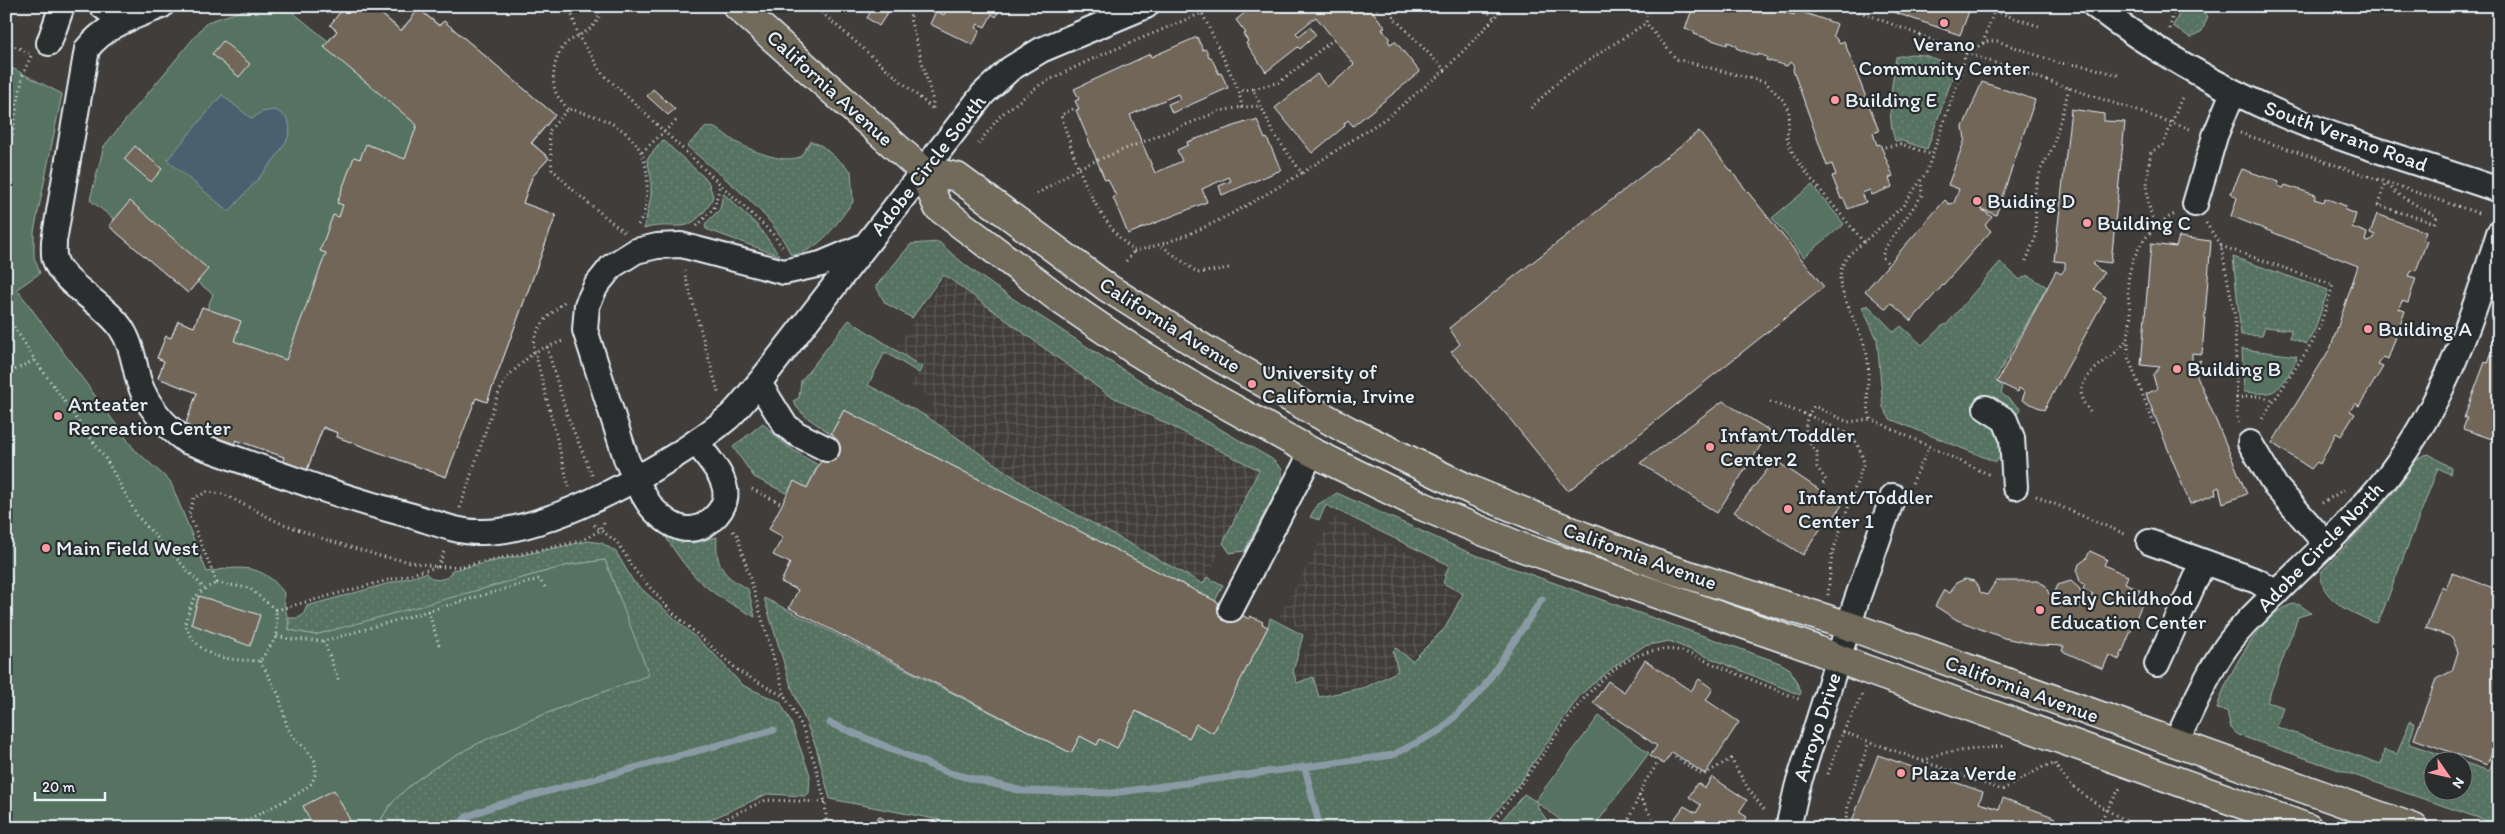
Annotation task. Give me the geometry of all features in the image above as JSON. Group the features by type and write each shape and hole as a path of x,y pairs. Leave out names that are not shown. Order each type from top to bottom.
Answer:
{"main road":[{"name":"California Avenue","path":"737,6 922,170 938,207 1062,301 1134,350 1205,393 1312,452 1422,506 1521,547 2308,828"},
{"name":"California Avenue","path":"922,170 957,177 1108,288 1206,350 1347,430 1473,491 1667,568 1848,626 2414,828"},
{"path":"2025,726 2056,719 2161,755 2170,753 2175,744"}],"street":[{"path":"40,49 62,6"},
{"path":"102,6 122,21"},
{"path":"161,6 122,21 98,35 87,49 54,241 54,259 61,273 108,311 122,330 133,354 140,383 154,413 170,430 186,441 360,502 477,532 504,532 530,526 578,506 636,478 696,442 716,469 723,484 725,499 716,515 704,525 688,530 673,525 654,510 636,478 627,461 585,330 587,305 596,286 612,266 636,251 689,237 720,253 784,272 821,264 865,245"},
{"name":"South Verano Road","path":"2096,6 2156,48 2233,92 2285,115 2363,145 2499,190"},
{"name":"Adobe Circle South","path":"696,442 730,416 759,384 922,170 983,94 1010,69 1041,50 1144,7"},
{"path":"2195,204 2216,136 2233,92"},
{"name":"Adobe Circle North","path":"2175,744 2222,653 2247,622 2326,544 2388,476 2439,397 2458,354 2499,234"},
{"path":"759,384 786,424 827,449"},
{"path":"1986,408 2005,420 2012,438 2015,486"},
{"path":"2250,443 2276,487 2326,544"},
{"path":"1231,609 1312,452"},
{"name":"Arroyo Drive","path":"1788,828 1797,788 1848,626 1893,496"},
{"path":"2149,542 2257,581 2276,594"},
{"path":"2157,664 2203,563"}],"path":[{"path":"570,6 579,37 602,72 664,133 772,233 784,253"},
{"path":"598,6 598,18 594,26 568,43 560,51 555,64 556,92 568,109 592,114 624,130 642,152 648,183 646,205 641,222 635,229"},
{"path":"814,6 933,109 933,100 910,19 914,6"},
{"path":"978,144 1001,116 1042,84 1092,59 1202,13 1214,6"},
{"path":"1372,12 1380,6"},
{"path":"1390,6 1394,18 1445,70"},
{"path":"1482,6 1495,19"},
{"path":"1126,261 1134,251 1161,246 1213,223 1302,173 1389,116 1445,70 1506,6"},
{"path":"1531,108 1562,78 1646,22 1650,6"},
{"path":"1845,6 1966,53 2172,123 2216,136 2236,131 2478,213"},
{"path":"1983,44 1996,6"},
{"path":"2170,30 2173,13 2178,6"},
{"path":"1994,11 2041,27"},
{"path":"1202,13 1239,91 1242,107"},
{"path":"1646,22 1676,59 1765,82 1783,100 1788,112 1787,139 1793,154 1864,242"},
{"path":"1239,91 1280,82 1334,39"},
{"path":"1871,419 1867,407 1869,375 1866,351 1840,280 1844,260 1902,208 1921,182 1966,53 1983,44 1997,41 2059,63 2086,66 2121,76"},
{"path":"6,42 40,49 23,74 6,169"},
{"path":"2026,261 2036,236 2035,190 2041,169 2053,147 2069,88"},
{"path":"1253,89 1274,134 1302,173"},
{"path":"2156,227 2147,207 2147,175 2151,152 2163,145 2182,97"},
{"path":"1037,194 1078,168 1220,111 1261,106"},
{"path":"1073,108 1061,115 1078,168 1096,204 1116,236 1134,251"},
{"path":"568,109 549,132 552,169 575,192 629,236"},
{"path":"642,152 678,119"},
{"path":"1885,147 1901,144 1932,155"},
{"path":"2495,158 2499,155"},
{"path":"1887,262 1882,256 1885,248 1922,196 1921,182"},
{"path":"2385,182 2397,194 2437,217 2434,223 2378,205 2385,182"},
{"path":"720,184 714,208 689,237 681,260 722,406 730,416"},
{"path":"2090,412 2082,399 2084,386 2092,373 2115,355 2128,335 2132,322 2128,284 2132,259 2161,220 2195,204 2222,246 2235,316 2237,417 2250,443"},
{"path":"1161,246 1198,272 1229,268"},
{"path":"2222,246 2333,285 2319,329 2312,343 2259,423 2250,443"},
{"path":"567,309 566,300 545,319 535,334 533,344 570,491 578,506 599,531 617,542 636,572 672,612 740,672 785,696"},
{"path":"6,314 35,360 107,461 138,517 204,588"},
{"path":"457,516 497,397 506,378 534,352 568,339 570,335"},
{"path":"2128,335 2128,357 2154,424"},
{"path":"276,610 438,567 463,566 537,552 581,541 599,531 607,516 609,504 602,494 567,415 547,348"},
{"path":"6,374 35,360"},
{"path":"2236,398 2257,396 2274,400"},
{"path":"1770,402 1808,415 1848,434 1858,444 1864,462 1832,554 1828,595"},
{"path":"1821,486 1826,480 1817,466 1817,452 1809,444 1804,426 1814,406 1848,422 1871,419 1929,448 2106,527 2149,542"},
{"path":"1918,472 1929,448"},
{"path":"2303,520 2324,500 2350,486"},
{"path":"752,490 782,504"},
{"path":"218,583 189,514 194,498 207,492 223,494 278,522 327,540 380,556 438,567"},
{"path":"716,515 738,535 785,696 802,726 816,766 825,802 828,828"},
{"path":"438,567 445,549"},
{"path":"277,636 288,639 324,641 539,579 545,587"},
{"path":"218,583 249,588 276,610 277,636 260,661 220,659 192,641 184,624 194,597 204,588 218,583"},
{"path":"428,611 439,645"},
{"path":"324,641 339,682"},
{"path":"1489,828 1581,700 1604,678 1633,658 1647,652 1666,648 1682,651 1802,700"},
{"path":"232,828 301,792 312,783 316,772 315,762 308,751 287,727 279,695 260,661"},
{"path":"1826,782 1843,732 1862,694"},
{"path":"1843,732 2002,790 2055,762 2060,773 2080,790 2107,810 2139,828"},
{"path":"1845,828 1848,804 1869,742"},
{"path":"1922,761 1942,753 2004,746"},
{"path":"1675,757 1704,776 1731,759 1749,790 1766,812"},
{"path":"1625,828 1639,796 1658,763"},
{"path":"2096,828 2122,785"},
{"path":"1639,796 1658,828"},
{"path":"704,828 766,800 825,802"}],"shaded area":[{"name":"University of California, Irvine","path":"6,6 2499,6 2499,828 6,828"},
{"path":"946,276 1107,394 1259,470 1204,584 1034,491 926,416 935,401 911,385 922,367 896,348"},
{"path":"1333,518 1452,573 1443,586 1456,596 1438,630 1404,666 1363,685 1317,690 1292,677 1314,636 1279,617"}],"green space":[{"name":"Anteater Recreation Center","path":"257,6 285,6 328,41 337,31 330,25 345,6 355,12 360,6 372,6 401,30 419,9 439,25 444,21 555,115 532,143 549,158 532,177 523,203 556,215 487,402 475,398 446,477 337,437 338,433 323,428 307,470 283,461 284,457 236,440 234,444 185,426 197,393 158,378 164,361 157,358 166,336 171,338 178,321 194,327 202,307 207,309 213,294 197,282 188,293 109,226 114,219 90,200 104,146 207,22"},
{"path":"2183,6 2193,6 2208,16 2202,31 2191,38 2173,26"},
{"path":"1911,54 1924,55 1951,64 1954,73 1927,149 1899,140 1895,141 1892,130 1890,109 1896,57"},
{"name":"Anteater Recreation Center","path":"6,65 62,94 34,232 34,257 40,273 17,289 134,449 170,481 207,572 240,568 250,569 268,576 284,593 289,630 315,635 569,565 605,560 649,675 540,716 456,755 420,778 393,802 378,828 6,828"},
{"path":"706,127 718,129 734,141 757,152 784,159 800,157 811,141 822,146 851,171 853,202 834,227 819,242 802,253 791,255 783,239 759,210 687,146"},
{"path":"663,140 708,181 713,196 703,213 687,225 656,226 644,229 651,196 651,177 647,159"},
{"path":"1812,185 1844,224 1804,257 1772,218"},
{"path":"723,193 759,227 780,256 706,229 705,224 720,209"},
{"path":"939,242 978,275 1006,294 1104,358 1272,459 1282,469 1282,481 1244,551 1230,553 1223,543 1259,470 1107,394 946,276 942,276 912,318 885,303 876,286 911,244"},
{"path":"2233,257 2328,290 2315,329 2307,344 2290,338 2291,330 2265,327 2262,336 2241,335"},
{"path":"2000,262 2020,280 2027,275 2047,287 1995,380 2003,387 2001,393 2021,409 2017,414 1989,398 1977,417 1995,428 1999,435 2001,456 1996,462 1890,419 1883,407 1877,339 1862,307 1868,305 1894,332 1901,326 1922,345 1942,326 1947,324"},
{"path":"849,320 922,367 919,373 885,352 868,385 926,416 1034,491 1203,584 1207,577 1223,585 1215,601 844,410 831,434 810,419 800,411 793,401 799,398 801,381"},
{"path":"2242,349 2297,356 2288,376 2272,392 2244,392"},
{"path":"763,423 789,447 818,465 807,488 788,494 754,477 733,447"},
{"path":"2429,454 2451,468 2450,474 2438,468 2382,613 2377,623 2373,622 2338,604 2325,590 2321,572 2384,504 2416,460"},
{"path":"1337,493 1470,553 1780,663 1790,669 1801,692 1800,695 1669,641 1644,646 1612,668 1580,695 1520,782 1483,828 982,828 830,799 816,747 790,683 764,598 1071,753 1080,736 1097,745 1100,739 1117,748 1136,711 1189,738 1196,724 1213,732 1268,627 1270,618 1303,635 1293,672 1297,683 1313,677 1319,697 1366,687 1398,671 1393,651 1396,648 1412,661 1445,628 1463,594 1443,583 1449,565 1326,505 1319,520 1310,517 1317,505"},
{"path":"665,536 693,543 717,537 719,563 732,579 748,589 755,617 725,600 703,584 685,565"},
{"path":"588,541 602,543 616,552 633,581 715,655 742,685 780,702 790,720 810,775 809,793 805,796 767,794 692,828 378,828 393,802 420,778 456,755 540,716 648,675 605,560 569,565 315,635 289,630 289,618 298,618 303,615 307,606 426,573 436,580 448,577 452,570"},
{"path":"2294,604 2300,605 2311,613 2298,617 2267,702 2283,707 2277,727 2381,764 2384,750 2397,754 2410,721 2415,723 2409,744 2433,752 2422,752 2422,798 2238,735 2231,728 2227,711 2217,709 2221,696 2236,664 2258,632 2270,618 2282,609"},
{"path":"1599,716 1649,753 1593,828 1571,828 1535,801"},
{"path":"2497,753 2499,754 2499,825 2432,802 2472,802 2472,765 2489,771"},
{"path":"1524,794 1537,802 1538,808 1553,828 1495,828"}],"water":[{"path":"222,95 252,119 261,112 275,110 285,117 290,126 286,142 280,151 229,212 167,160"}],"building":[{"name":"Anteater Recreation Center","path":"345,6 355,12 360,6 372,6 401,31 419,9 439,26 444,21 555,115 531,143 549,158 532,177 523,203 556,215 487,402 476,398 446,477 337,437 338,433 323,427 307,470 283,461 284,457 236,440 234,444 185,426 197,393 158,378 164,361 157,358 166,336 171,338 178,321 194,327 202,307 241,321 234,341 286,360 326,253 320,251 333,215 339,217 343,205 337,203 354,157 360,159 366,144 405,159 417,125 324,47 337,31 330,25"},
{"path":"870,6 892,6 879,26 867,18 871,11 868,9"},
{"path":"944,6 1001,6 996,17 992,14 985,27 978,24 976,28 980,30 973,45 930,24 936,11 944,15 947,8"},
{"path":"1253,6 1368,6 1385,27 1382,29 1390,38 1388,40 1390,44 1395,41 1420,72 1353,126 1348,120 1344,124 1345,126 1312,153 1275,108 1317,74 1327,87 1354,64 1316,17 1296,33 1299,36 1310,27 1316,35 1300,49 1298,47 1266,72 1246,43 1248,41 1243,34 1246,33 1236,20"},
{"name":"Building E","path":"1695,6 1784,6 1782,11 1794,15 1796,10 1837,24 1833,35 1840,43 1844,41 1879,131 1873,133 1877,145 1880,144 1893,176 1889,178 1892,187 1872,195 1870,190 1862,193 1866,202 1848,209 1844,199 1841,199 1832,176 1836,175 1832,164 1827,166 1793,70 1794,64 1790,62 1787,66 1766,60 1767,57 1758,54 1757,56 1736,48 1737,46 1728,42 1727,45 1685,29"},
{"name":"Verano Community Center","path":"1876,6 1971,6 1960,35"},
{"path":"1197,37 1203,50 1206,49 1209,57 1211,57 1219,74 1221,73 1228,88 1172,113 1168,104 1180,99 1178,94 1130,115 1155,173 1182,161 1177,150 1188,145 1187,142 1252,120 1253,122 1257,120 1281,170 1222,195 1219,186 1231,181 1229,177 1202,189 1207,202 1128,234 1113,197 1116,196 1108,179 1105,180 1076,110 1079,109 1075,101 1079,99 1074,89 1150,54 1151,57"},
{"path":"223,41 250,64 239,77 212,54"},
{"name":"Buiding D","path":"1982,82 2035,100 1996,215 1981,209 1992,217 1985,225 1991,231 1911,321 1891,303 1886,309 1865,291 1945,200 1949,204 1954,203 1959,189 1948,185 1965,139 1963,127"},
{"path":"653,89 675,109 668,115 647,96"},
{"name":"Building C","path":"2071,109 2104,114 2104,121 2125,122 2111,263 2095,261 2093,265 2104,273 2094,289 2106,297 2044,410 2022,400 2025,392 2019,388 2018,392 1997,382 2056,271 2061,274 2065,269 2065,262 2054,261"},
{"path":"1699,131 1824,287 1568,491 1506,414 1451,352 1460,344 1449,328"},
{"path":"135,146 162,169 151,182 124,159"},
{"name":"Building A","path":"2242,169 2279,182 2278,186 2283,188 2285,185 2316,195 2314,199 2324,202 2325,198 2346,206 2345,210 2356,214 2352,227 2367,233 2365,241 2369,242 2374,238 2375,235 2370,233 2377,214 2426,232 2423,240 2427,241 2416,271 2412,270 2409,276 2416,278 2408,303 2402,301 2399,309 2405,311 2388,359 2383,357 2378,365 2383,367 2359,406 2355,403 2350,411 2355,414 2341,436 2336,433 2320,464 2317,462 2311,469 2272,443 2331,347 2358,266 2231,216 2237,198 2231,193"},
{"path":"130,201 208,269 188,293 109,226"},
{"name":"Building B","path":"2179,237 2211,241 2202,354 2192,353 2192,360 2194,363 2201,360 2195,371 2247,494 2223,503 2219,487 2215,489 2216,494 2190,504 2146,394 2157,389 2153,375 2160,367 2141,365 2151,244 2176,247"},
{"path":"2491,354 2499,356 2499,427 2497,426 2492,439 2463,429 2467,418 2464,418 2485,362 2488,363"},
{"name":"Infant/Toddler Center 2","path":"1723,401 1770,431 1717,513 1640,463"},
{"path":"844,410 1249,619 1250,616 1263,622 1262,624 1268,627 1213,733 1196,724 1189,738 1136,711 1117,748 1100,739 1097,745 1080,736 1071,753 789,608 798,590 781,582 790,563 773,555 783,537 769,529 794,481 807,488 834,435 831,434"},
{"name":"Infant/Toddler Center 1","path":"1775,460 1842,505 1831,522 1827,519 1803,555 1734,512"},
{"name":"Early Childhood Education Center","path":"2090,551 2107,559 2104,565 2128,576 2125,583 2140,590 2137,596 2144,599 2119,660 2109,655 2103,669 2062,651 2064,646 2038,645 2004,638 1957,620 1935,606 1944,590 1950,593 1956,583 1965,579 1974,581 1979,587 1980,592 1987,595 1996,581 2037,581 2045,585 2049,594 2053,596 2058,585 2071,581 2079,588 2081,594 2091,598 2093,594 2083,589 2085,585 2080,582 2077,571 2079,564 2086,559"},
{"path":"2452,573 2499,590 2499,749 2494,747 2487,765 2472,760 2472,752 2450,752 2414,739 2436,679 2452,671 2458,652 2452,637 2426,628 2441,587 2446,589"},
{"path":"199,596 260,615 250,646 191,624"},
{"path":"1645,660 1691,691 1699,679 1713,689 1706,700 1739,722 1705,774 1672,752 1664,764 1650,756 1657,746 1593,703 1608,681 1624,692"},
{"name":"Plaza Verde","path":"1878,755 1983,792 1979,803 1999,809 2003,798 2056,818 2055,822 2068,827 2069,822 2085,828 1857,828 1857,824 1852,821"},
{"path":"1712,777 1747,800 1739,812 1747,817 1740,828 1731,823 1728,828 1679,828 1680,826 1673,821 1684,806 1696,813 1701,805 1689,797 1697,783 1705,788"},
{"path":"334,790 354,828 314,828 303,806"},
{"path":"879,816 894,826 893,828 870,828"}],"waterway":[{"path":"830,723 949,773 1023,791 1112,793 1393,755 1441,730 1482,690 1542,599"},
{"path":"456,828 466,817 494,806 774,730"},
{"path":"1305,768 1320,828"}],"place":[{"name":"Verano Community Center","path":"1944,23"},
{"name":"Building E","path":"1835,100"},
{"name":"Buiding D","path":"1977,201"},
{"name":"Building C","path":"2087,223"},
{"name":"Building A","path":"2368,329"},
{"name":"Building B","path":"2177,369"},
{"name":"University of California, Irvine","path":"1252,384"},
{"name":"Anteater Recreation Center","path":"58,416"},
{"name":"Infant/Toddler Center 2","path":"1710,447"},
{"name":"Infant/Toddler Center 1","path":"1788,509"},
{"name":"Main Field West","path":"46,548"},
{"name":"Early Childhood Education Center","path":"2040,610"},
{"name":"Plaza Verde","path":"1901,773"}]}
